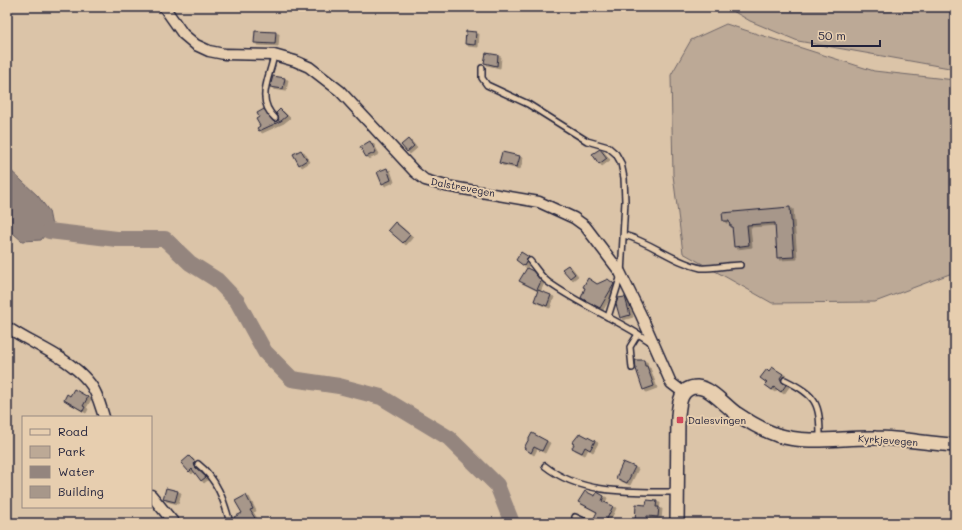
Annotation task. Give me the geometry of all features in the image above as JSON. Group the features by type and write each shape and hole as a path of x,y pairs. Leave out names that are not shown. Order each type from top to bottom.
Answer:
{"main road":[{"name":"Kyrkjevegen","path":"684,393 695,387 703,388 736,413 763,429 793,439 820,440 879,438 955,445"},
{"path":"678,523 678,416 680,399 684,393"}],"street":[{"name":"Dalstrevegen","path":"164,7 183,34 196,45 224,54 274,55 296,61 309,67 340,91 415,172 425,180 446,186 539,202 556,208 586,226 621,275 671,382 684,393"},
{"path":"7,326 20,336 71,365 89,381 98,398 104,416"},
{"path":"152,496 174,523"}],"lane":[{"path":"274,55 264,93 266,106 275,118"},
{"path":"482,68 482,78 487,85 528,104 587,141 608,147 616,154 621,163 624,178 624,235 621,275 608,316"},
{"path":"624,235 638,238 688,265 703,268 740,265"},
{"path":"530,261 548,282 584,306 608,316 653,344"},
{"path":"632,368 630,346 638,334"},
{"path":"785,380 809,394 816,404 820,416 820,440"},
{"path":"198,464 206,471 219,490 225,502 230,523"},
{"path":"545,466 565,477 606,489 628,492 677,492"},
{"path":"575,517 588,523"}],"green space":[{"path":"726,7 955,7 955,69 798,41 750,21"},
{"path":"726,24 874,71 955,80 955,272 875,302 772,303 683,253 673,175 671,75 691,40"}],"water":[{"path":"7,167 38,196 49,211 52,226 41,240 22,241 7,228"}],"building":[{"path":"255,31 276,32 275,44 254,43"},
{"path":"466,31 476,32 475,45 465,44"},
{"path":"486,53 498,55 497,66 484,63"},
{"path":"273,76 285,78 283,89 270,87"},
{"path":"264,109 274,122 279,120 276,113 280,109 287,116 281,121 259,131 257,128 260,126 256,119 259,117 257,113"},
{"path":"408,139 414,146 407,152 401,145"},
{"path":"370,141 376,152 366,157 360,147"},
{"path":"600,149 607,158 599,164 592,154"},
{"path":"301,150 307,160 299,165 293,154"},
{"path":"502,152 520,156 517,167 499,163"},
{"path":"387,168 391,180 382,184 377,172"},
{"path":"790,207 794,257 777,258 775,223 747,225 749,245 734,247 732,226 730,226 729,221 723,221 722,213"},
{"path":"395,222 410,235 403,243 388,230"},
{"path":"521,252 529,257 524,266 516,260"},
{"path":"568,265 575,274 570,278 562,269"},
{"path":"527,268 533,271 541,281 537,290 519,281"},
{"path":"588,278 597,284 608,279 614,284 600,308 581,298 585,288 583,287"},
{"path":"538,290 551,295 547,306 534,301"},
{"path":"625,297 630,315 620,318 616,304 618,298"},
{"path":"635,360 644,360 645,366 647,366 654,386 643,390 636,369"},
{"path":"772,367 783,374 780,378 786,385 781,392 774,387 772,390 765,385 767,383 760,378 767,369 769,371"},
{"path":"74,389 88,397 83,406 85,407 83,411 64,400 67,394 70,396"},
{"path":"532,433 547,441 542,451 534,447 531,453 524,448"},
{"path":"580,433 595,441 590,450 585,447 582,453 572,448 574,444 572,443"},
{"path":"189,456 195,462 195,467 206,477 201,481 192,469 189,472 181,463"},
{"path":"623,462 635,467 627,483 616,478"},
{"path":"166,488 178,491 175,502 163,499"},
{"path":"585,491 595,496 597,492 604,496 602,501 613,506 605,523 594,518 597,512 578,502"},
{"path":"246,495 253,509 250,510 256,520 250,523 237,523 234,517 242,513 235,501"},
{"path":"647,500 657,501 656,507 659,507 658,517 647,516 646,523 635,523 636,504 646,505"}],"waterway":[{"path":"49,231 117,239 165,239 190,263 217,280 237,301 265,352 292,379 339,386 381,397 449,438 497,485 512,523"}],"place":[{"name":"Dalesvingen","path":"680,420"}]}
